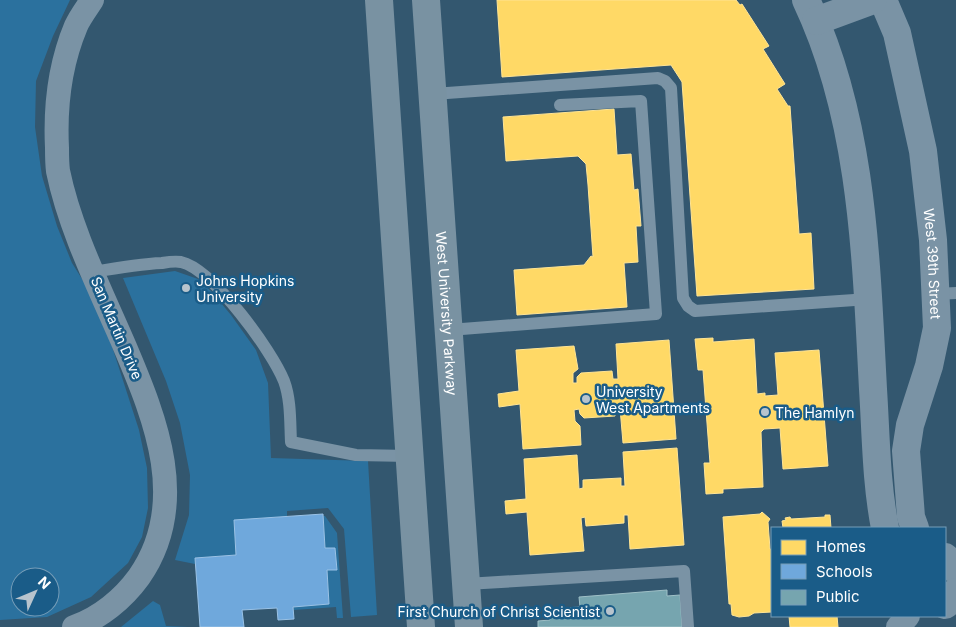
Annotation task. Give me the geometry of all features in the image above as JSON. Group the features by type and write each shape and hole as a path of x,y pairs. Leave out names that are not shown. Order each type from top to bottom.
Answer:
{"main road":[{"path":"379,0 421,627"},
{"name":"West University Parkway","path":"426,0 469,627"}],"street":[{"name":"San Martin Drive","path":"74,627 97,616 123,597 144,568 155,548 163,517 166,481 160,441 148,399 73,226 58,170 56,120 61,74 76,26 92,0"},
{"path":"873,0 811,11 829,53 842,99 853,154 869,299 878,482 885,527"},
{"name":"West 39th Street","path":"883,0 897,33 923,151 933,240 946,294 934,348 910,425 906,451 910,517 915,527"},
{"path":"946,604 956,592"},
{"path":"946,616 956,625"},
{"path":"898,627 907,617"}],"lane":[{"path":"433,94 658,78 666,81 671,88 684,298 688,306 695,311 869,299"},
{"path":"449,330 656,314 641,101 560,104"},
{"path":"94,272 146,264 180,262 196,268 213,282 232,303 264,348 284,382 289,406 291,442 356,455 410,456"},
{"path":"466,584 684,571 688,627"}],"shaded area":[{"path":"0,0 70,0 53,36 36,81 35,127 42,176 57,226 72,263 99,306 139,430 147,468 148,508 142,537 128,563 91,597 60,611 60,567 10,567 10,617 47,617 0,620"},
{"path":"175,271 198,279 211,291 256,350 268,383 271,458 368,461 377,615 351,617 344,529 328,508 287,511 287,517 234,520 236,555 195,558 195,564 175,560 189,515 190,475 180,423 166,381 123,278"},
{"path":"323,516 325,516 337,533 343,618 337,618 336,607 294,610 293,607 329,604 327,570 336,570 325,548"},
{"path":"153,601 160,605 166,626 188,627 121,627"}],"building: Homes":[{"path":"497,0 736,0 740,5 742,4 769,46 763,49 785,84 777,89 788,106 790,106 799,234 811,233 814,289 697,296 682,82 671,65 502,77"},
{"path":"614,109 617,155 631,154 634,190 638,189 641,226 636,226 638,262 624,263 627,307 517,315 514,270 584,265 591,256 593,257 588,185 586,164 578,156 506,161 503,117"},
{"name":"The Hamlyn","path":"713,338 713,342 754,339 757,394 765,393 765,396 778,395 775,353 819,350 828,466 783,469 780,428 764,429 761,432 763,487 723,489 723,493 706,494 704,463 710,463 703,370 698,370 695,339"},
{"name":"University West Apartments","path":"669,340 676,439 623,443 620,408 615,408 615,416 584,418 580,414 579,409 574,410 575,421 580,426 581,445 523,449 520,404 499,407 498,394 519,391 516,350 574,346 578,369 573,373 573,383 577,383 577,377 581,373 612,371 613,379 618,379 616,344"},
{"name":"University West Apartments","path":"677,448 684,545 630,549 628,515 624,515 624,523 586,526 585,517 581,518 584,551 530,555 527,512 506,514 505,501 526,499 524,459 577,455 579,489 583,488 583,480 621,478 621,486 625,486 623,452"},
{"path":"762,512 770,519 768,522 771,550 771,612 754,613 749,616 739,617 732,615 731,604 729,604 723,517 760,514"},
{"path":"825,515 830,515 831,527 783,527 782,521 786,520 785,518 825,517"},
{"path":"789,617 837,617 838,627 790,627"}],"building: Schools":[{"path":"323,514 325,548 335,548 337,570 327,570 329,604 293,607 294,619 278,620 277,608 242,610 244,627 200,627 195,558 236,555 234,520"}],"building: Public":[{"path":"667,590 667,596 680,595 682,627 538,627 538,621 550,620 549,609 580,607 579,597"}],"place":[{"name":"Johns Hopkins University","path":"186,288"},
{"name":"University West Apartments","path":"586,399"},
{"name":"The Hamlyn","path":"765,412"},
{"name":"First Church of Christ Scientist","path":"610,611"}]}
